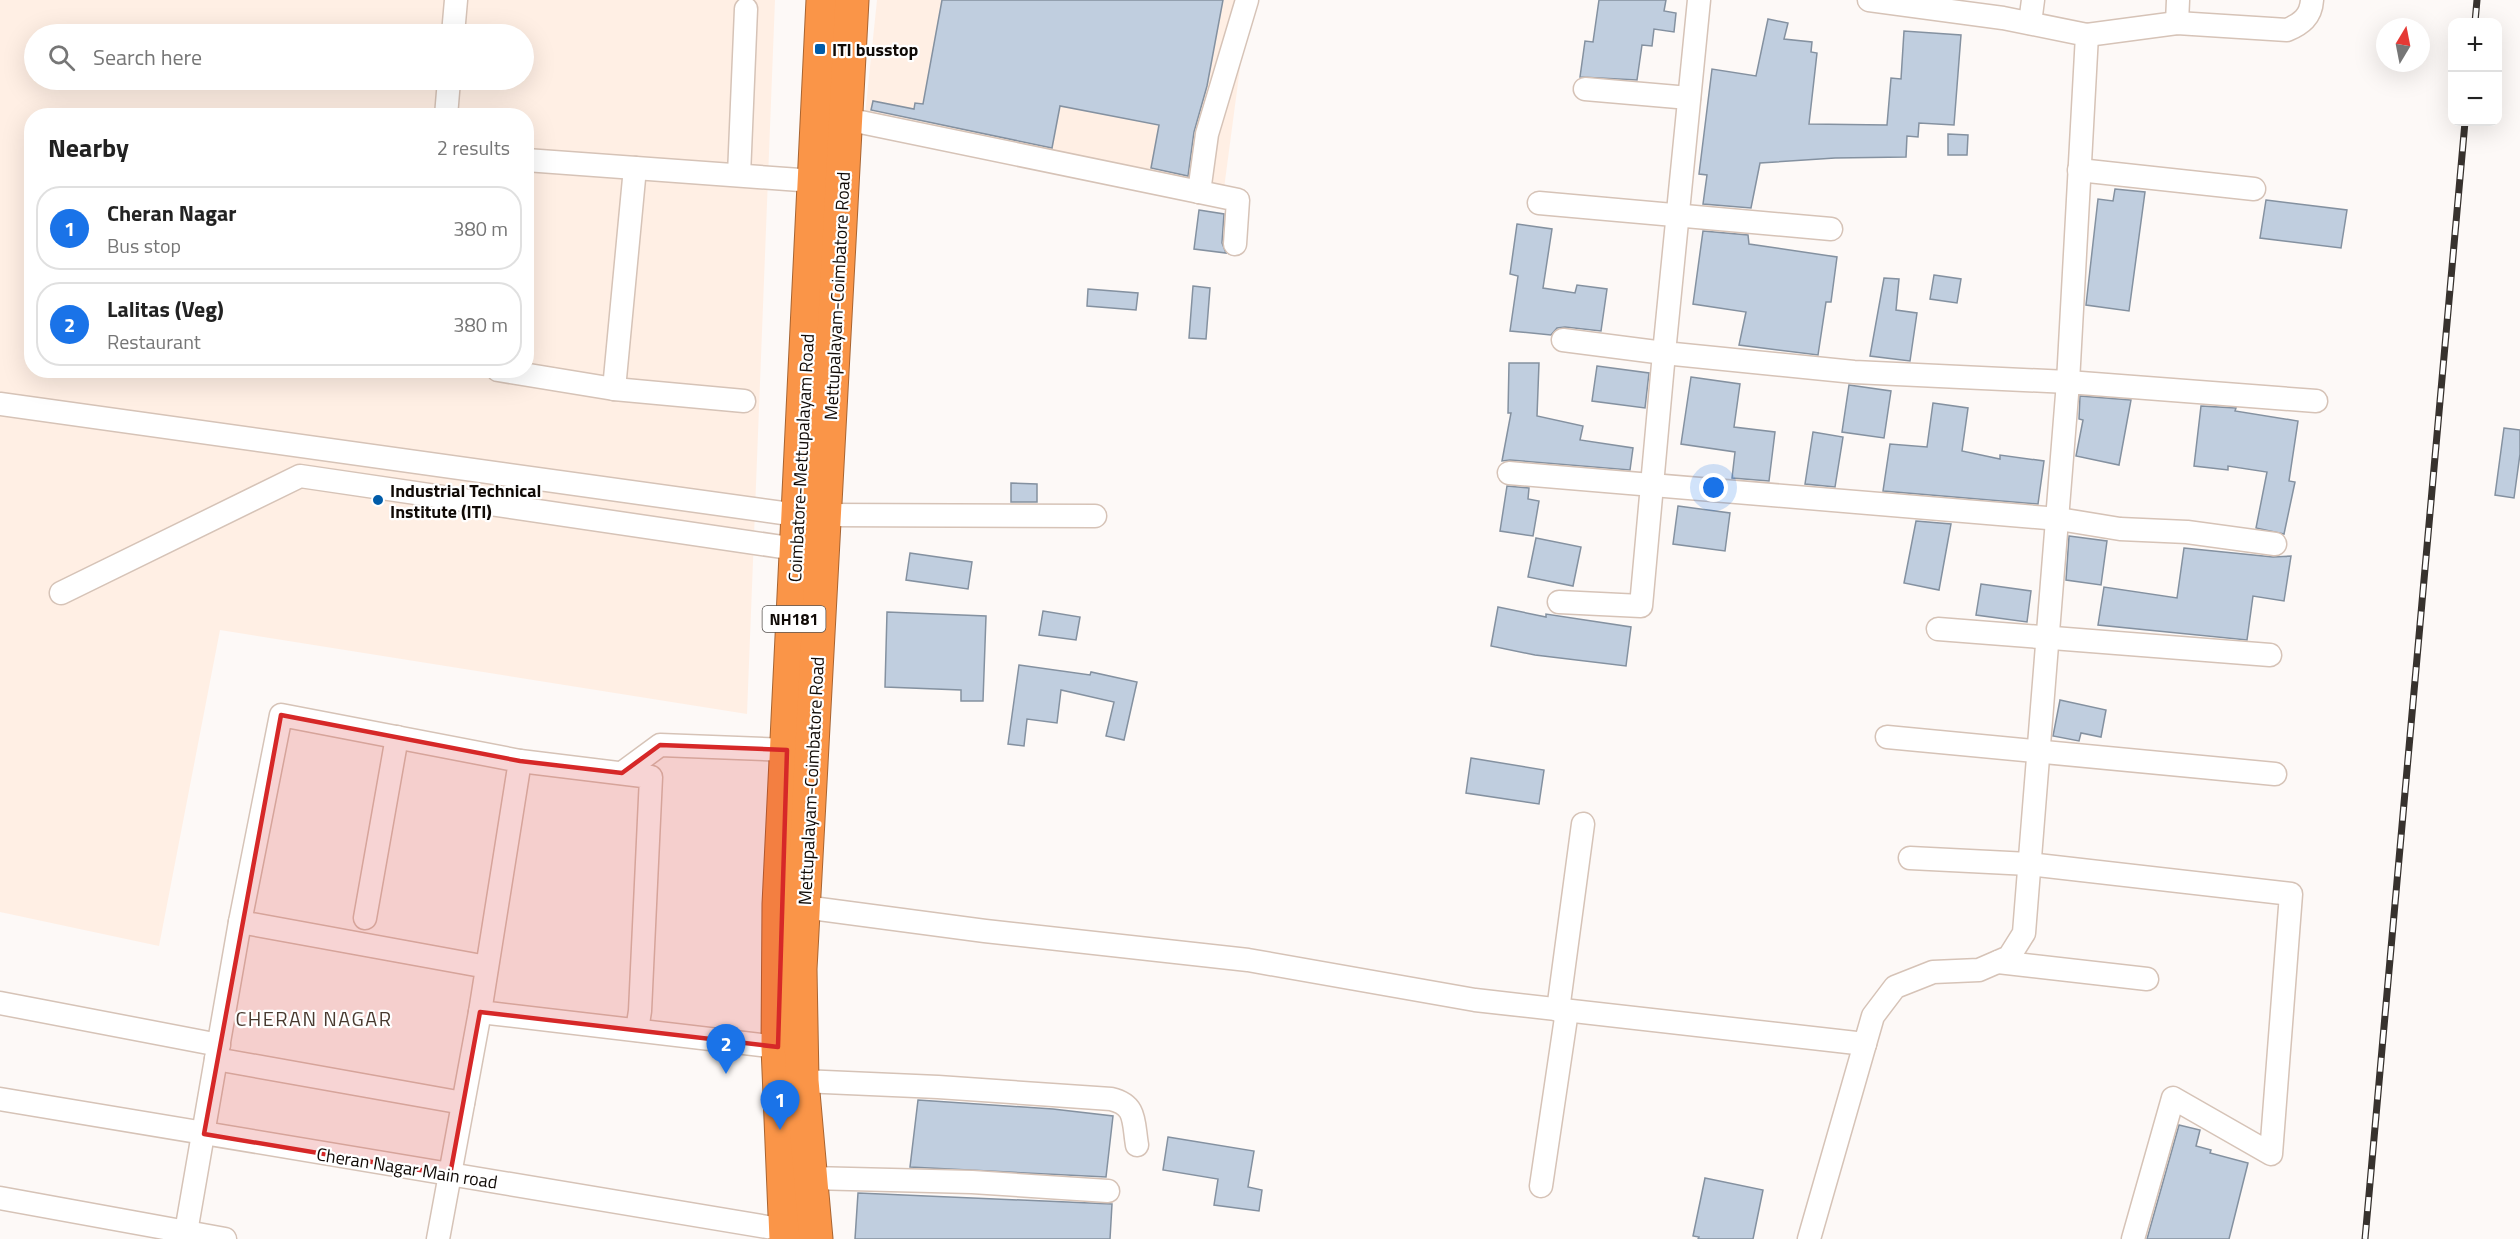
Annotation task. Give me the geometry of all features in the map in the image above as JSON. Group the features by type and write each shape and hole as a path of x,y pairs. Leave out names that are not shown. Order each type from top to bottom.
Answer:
{"highway":[{"name":"Coimbatore-Mettupalayam Road","path":"800,1234 778,1047 779,904 796,549 811,515 814,181 823,0"},
{"name":"Mettupalayam-Coimbatore Road","path":"800,1234 810,1178 802,1082 800,969 804,907 811,515 846,119 852,0"}],"street":[{"path":"454,24 456,0"},
{"path":"1199,192 1207,134 1247,0"},
{"path":"1559,602 1641,606 1699,0"},
{"path":"2031,22 2033,0"},
{"path":"2177,23 2178,0"},
{"path":"1883,1 2031,22 2087,35 2177,23 2287,30 2301,24 2312,8 2312,0"},
{"path":"739,175 746,9"},
{"path":"1809,1239 1873,1016 1895,987 1933,972 1979,970 2009,957 2024,933 2037,752 2059,519 2087,35"},
{"path":"1585,89 1689,98"},
{"path":"447,108 448,90"},
{"path":"846,119 1238,200 1234,244"},
{"path":"534,161 814,181"},
{"path":"614,389 635,168"},
{"path":"2079,170 2254,189"},
{"path":"1539,203 1831,229"},
{"path":"1563,340 1854,372 2068,382 2316,401"},
{"path":"534,376 614,389 744,402"},
{"path":"0,404 811,515 1095,516"},
{"path":"1509,473 2059,519 2120,529 2187,532 2275,544"},
{"path":"62,593 300,476 796,549"},
{"path":"1938,629 2270,655"},
{"path":"186,1232 240,922 281,715 520,761 651,777 640,1011 637,1030"},
{"path":"1887,736 2275,774"},
{"path":"365,918 397,737"},
{"path":"622,773 660,745 787,750"},
{"path":"438,1239 480,1012 520,761"},
{"path":"1541,1186 1583,824"},
{"path":"1910,858 2030,864 2291,894 2271,1154 2173,1098 2133,1239"},
{"path":"804,907 985,931 1248,960 1474,1000 1865,1044"},
{"path":"240,922 487,967"},
{"path":"1998,962 2147,979"},
{"path":"0,1003 217,1052 463,1102"},
{"path":"480,1012 778,1047"},
{"path":"802,1082 938,1087 1111,1099 1122,1102 1131,1110 1137,1145"},
{"name":"Cheran Nagar Main road","path":"0,1099 800,1234"},
{"path":"810,1178 972,1182 1108,1191"},
{"path":"0,1198 225,1239"}],"highlighted area":[{"path":"281,715 520,761 622,773 660,745 787,750 778,1047 480,1012 450,1175 204,1134"}],"shaded area":[{"name":"Industrial Technical Institute (ITI)","path":"0,0 775,0 747,714 220,630 159,946 0,912"},
{"path":"877,0 1249,0 1223,196 865,115"}],"building":[{"path":"942,0 1223,0 1207,86 1194,132 1188,176 1151,168 1159,125 1060,106 1052,148 871,110 873,101 914,109 915,103 923,104"},
{"path":"1599,0 1666,0 1664,11 1676,13 1674,32 1654,29 1652,46 1642,45 1637,80 1580,77 1585,41 1593,42"},
{"path":"1768,19 1788,23 1784,39 1812,42 1811,52 1817,53 1809,124 1887,125 1891,78 1901,79 1904,31 1961,35 1954,125 1919,123 1918,137 1907,136 1906,157 1835,158 1760,163 1751,208 1703,204 1707,175 1699,174 1712,69 1756,76"},
{"path":"1948,134 1968,135 1967,155 1948,155"},
{"path":"2115,189 2145,192 2129,311 2086,305 2098,199 2113,201"},
{"path":"2266,200 2347,210 2341,248 2260,238"},
{"path":"1199,210 1224,214 1222,243 1226,253 1194,249"},
{"path":"1517,224 1552,229 1543,288 1575,293 1577,285 1607,289 1601,331 1565,327 1557,328 1551,335 1510,331 1518,276 1510,274"},
{"path":"1703,231 1748,235 1749,244 1837,257 1831,302 1826,302 1818,355 1739,345 1746,312 1693,304"},
{"path":"1934,275 1961,279 1957,303 1930,299"},
{"path":"1884,278 1899,279 1896,310 1917,313 1910,361 1870,356"},
{"path":"1193,286 1210,288 1206,339 1189,338"},
{"path":"1088,289 1138,293 1136,310 1087,306"},
{"path":"1509,363 1539,363 1537,416 1583,426 1580,440 1633,448 1630,470 1502,461 1511,413 1508,413"},
{"path":"1597,366 1649,373 1645,408 1592,401"},
{"path":"1691,377 1740,384 1734,427 1775,432 1769,481 1732,478 1735,452 1681,444"},
{"path":"1849,385 1891,391 1884,438 1842,432"},
{"path":"2080,396 2131,400 2119,465 2076,456 2083,420 2079,419"},
{"path":"1933,403 1968,408 1962,451 2000,459 2000,455 2044,461 2038,504 1883,491 1890,444 1927,447"},
{"path":"2201,406 2236,408 2235,411 2298,421 2289,481 2295,482 2284,534 2256,528 2267,472 2228,466 2228,470 2194,466"},
{"path":"2504,428 2520,430 2520,454 2514,498 2495,495"},
{"path":"1813,432 1843,437 1835,487 1805,484"},
{"path":"1011,483 1037,484 1037,502 1011,502"},
{"path":"1507,486 1529,488 1528,499 1539,501 1533,536 1500,531"},
{"path":"1678,506 1730,513 1725,551 1673,544"},
{"path":"1916,521 1951,524 1939,590 1904,583"},
{"path":"2069,536 2107,541 2101,585 2066,580"},
{"path":"1536,538 1581,547 1573,586 1528,577"},
{"path":"2184,548 2273,557 2291,556 2284,601 2253,596 2247,640 2098,625 2104,587 2177,598"},
{"path":"910,553 972,562 968,589 906,580"},
{"path":"1981,584 2031,591 2027,622 1976,615"},
{"path":"1498,607 1546,617 1546,614 1631,627 1626,666 1535,655 1491,646"},
{"path":"1043,611 1080,617 1076,640 1039,635"},
{"path":"887,612 986,616 983,701 961,701 961,690 885,687"},
{"path":"1019,665 1090,675 1091,672 1137,682 1124,740 1106,736 1114,702 1061,690 1057,723 1027,719 1024,746 1008,744"},
{"path":"2060,700 2106,710 2101,737 2081,733 2079,741 2053,736"},
{"path":"1471,758 1544,770 1539,804 1466,793"},
{"path":"918,1100 1053,1109 1113,1116 1106,1177 910,1167"},
{"path":"2179,1125 2200,1130 2196,1146 2211,1150 2210,1153 2248,1163 2229,1239 2147,1239"},
{"path":"1168,1137 1254,1151 1248,1187 1262,1190 1259,1211 1214,1205 1218,1179 1163,1170"},
{"path":"1705,1178 1763,1190 1753,1239 1698,1239 1699,1237 1693,1236"},
{"path":"858,1193 1112,1204 1110,1239 855,1239"}],"railway":[{"path":"2475,18 2477,0"},
{"path":"2365,1239 2465,126"}],"place":[{"name":"ITI busstop","path":"820,49"},
{"name":"Industrial Technical Institute (ITI)","path":"378,500"},
{"name":"Lalitas (Veg)","path":"726,1074"},
{"name":"Cheran Nagar","path":"780,1130"}],"district":[{"name":"CHERAN NAGAR","path":"314,1018"}]}
